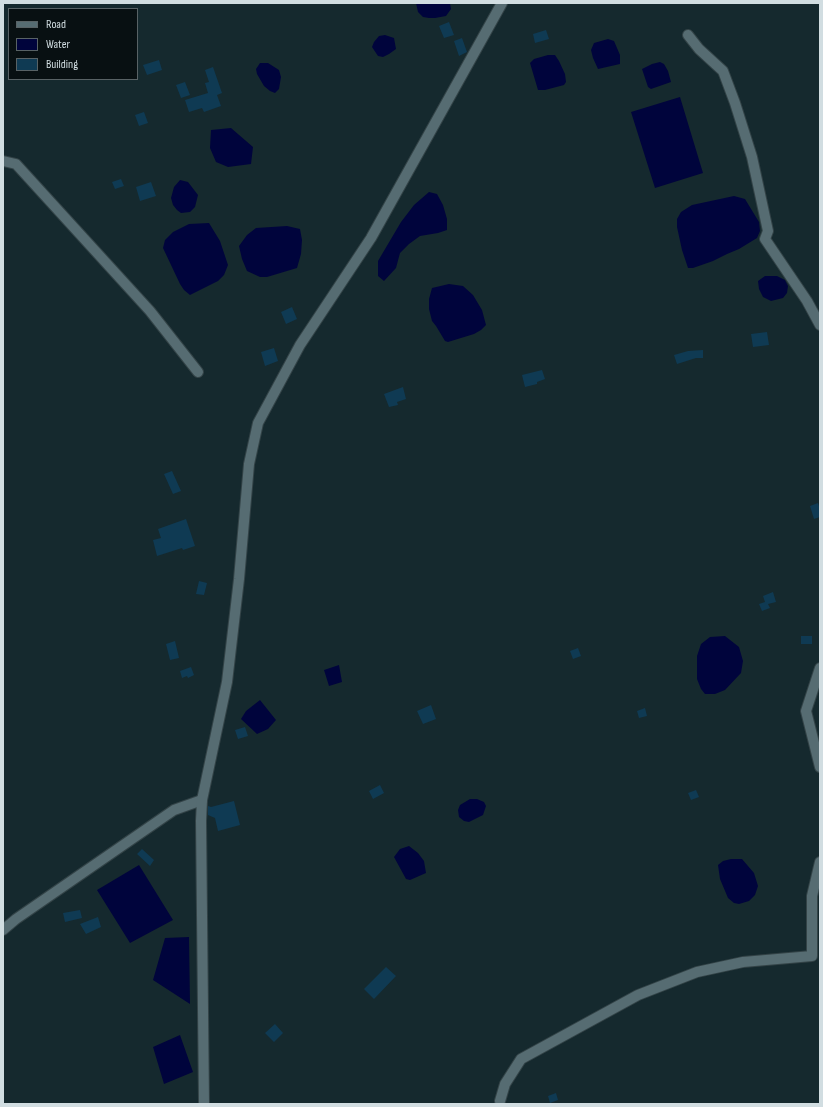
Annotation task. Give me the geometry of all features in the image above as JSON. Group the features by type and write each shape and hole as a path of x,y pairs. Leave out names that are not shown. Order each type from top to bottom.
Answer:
{"street":[{"path":"204,1104 202,800 227,682 239,579 249,464 258,423 300,345 371,238 502,3"},
{"path":"688,35 699,49 723,72 736,102 752,157 768,231 765,238 807,301 820,324"},
{"path":"3,161 16,164 150,311 198,372"},
{"path":"820,668 806,711 820,767"},
{"path":"3,930 16,919 174,810 202,800"},
{"path":"500,1101 505,1084 521,1059 638,995 697,972 743,962 812,956 812,896 820,862"}],"water":[{"path":"416,3 450,3 451,9 446,16 435,18 423,17 418,12"},
{"path":"385,35 394,38 396,49 383,57 378,56 372,47 379,36"},
{"path":"608,39 614,41 620,55 620,64 598,69 591,50 594,43"},
{"path":"548,55 555,55 559,61 565,74 566,82 564,85 545,90 538,90 530,63 534,59"},
{"path":"660,62 664,64 668,71 671,82 651,89 648,87 642,69"},
{"path":"260,63 268,63 279,70 281,77 279,89 275,93 264,86 257,74 256,69"},
{"path":"680,97 703,173 655,188 631,112"},
{"path":"231,128 253,147 251,164 228,167 216,162 210,148 211,130"},
{"path":"180,180 188,182 198,195 195,207 190,212 181,213 173,205 171,198 174,187"},
{"path":"429,192 437,194 443,205 447,219 447,230 420,236 409,244 400,253 396,268 384,281 378,276 378,261 401,222 414,205"},
{"path":"734,196 745,199 759,222 760,231 757,238 739,249 713,261 693,268 688,268 677,227 677,219 681,212 692,205"},
{"path":"209,223 220,241 228,265 224,275 218,281 190,295 180,284 163,248 165,240 173,232 189,224"},
{"path":"287,226 300,229 302,240 301,254 297,268 267,277 260,277 247,271 239,246 247,235 256,228"},
{"path":"765,276 777,276 785,280 788,286 787,293 783,298 771,301 763,297 759,289 758,281"},
{"path":"449,284 463,286 473,295 482,310 486,325 474,334 448,342 445,341 432,321 429,309 429,299 432,288"},
{"path":"725,636 739,647 743,661 741,673 725,690 715,694 705,694 697,679 697,656 701,644 710,637"},
{"path":"339,665 342,682 329,686 324,670"},
{"path":"260,700 276,720 268,729 257,734 241,719 246,711"},
{"path":"470,799 477,799 484,802 486,806 483,815 469,822 464,821 459,817 458,810 460,805"},
{"path":"409,846 418,853 424,861 426,873 410,880 406,879 394,857 400,849"},
{"path":"742,859 754,873 758,886 755,895 749,901 739,904 734,903 728,898 720,879 718,865 723,861"},
{"path":"139,865 173,920 130,943 97,890"},
{"path":"189,937 190,1004 153,980 165,938"},
{"path":"180,1035 193,1072 164,1084 153,1047"}],"building":[{"path":"449,22 454,35 444,38 439,26"},
{"path":"546,30 549,39 535,43 533,34"},
{"path":"462,38 467,52 459,56 454,41"},
{"path":"159,60 162,70 147,75 143,65"},
{"path":"213,67 222,93 217,95 221,106 204,112 202,108 189,112 185,100 208,93 205,83 209,82 205,70"},
{"path":"185,82 190,95 181,98 176,85"},
{"path":"144,112 148,123 139,126 135,115"},
{"path":"121,179 124,186 115,189 112,182"},
{"path":"151,182 156,196 140,201 136,187"},
{"path":"292,307 297,319 286,324 281,312"},
{"path":"767,332 769,345 753,347 751,334"},
{"path":"274,348 278,361 265,366 261,352"},
{"path":"703,350 703,358 696,358 677,364 674,355 688,351"},
{"path":"542,370 545,379 537,382 537,384 525,387 522,375"},
{"path":"403,387 406,399 397,402 398,405 389,407 384,394"},
{"path":"172,471 181,491 173,494 164,474"},
{"path":"818,503 820,517 814,519 810,506"},
{"path":"186,519 195,546 183,550 182,548 157,556 153,540 161,538 158,529"},
{"path":"199,581 207,583 204,595 196,594"},
{"path":"773,592 776,602 768,604 770,608 762,611 759,604 765,602 763,596"},
{"path":"801,636 812,636 812,644 801,644"},
{"path":"175,641 179,658 170,660 166,644"},
{"path":"578,648 581,656 573,659 570,651"},
{"path":"191,667 194,675 188,678 187,676 182,678 180,671"},
{"path":"431,705 436,719 423,724 417,711"},
{"path":"645,708 647,716 639,718 637,711"},
{"path":"245,727 248,736 238,739 235,730"},
{"path":"380,785 384,793 373,799 369,791"},
{"path":"696,790 699,797 691,800 688,793"},
{"path":"234,801 240,825 218,831 215,818 208,815 208,806 211,807"},
{"path":"142,849 154,860 150,866 137,854"},
{"path":"80,910 82,918 65,922 63,913"},
{"path":"98,917 101,927 86,934 80,924"},
{"path":"386,967 396,976 374,999 364,989"},
{"path":"275,1024 283,1033 274,1042 265,1033"},
{"path":"556,1093 558,1100 550,1103 548,1096"}]}
